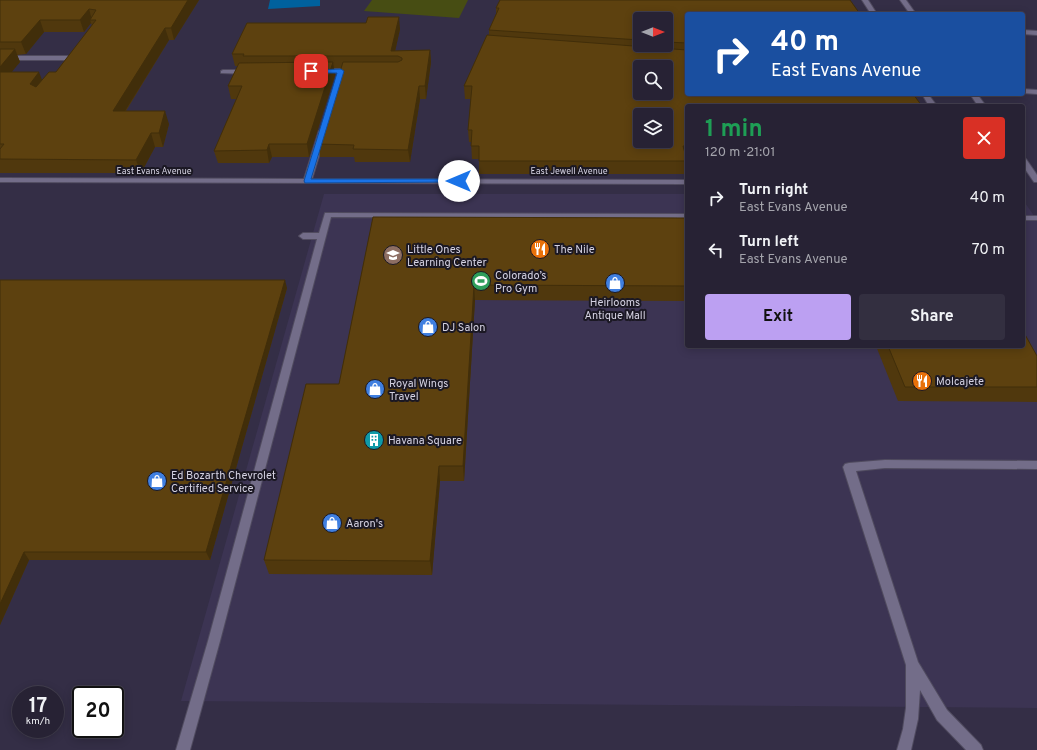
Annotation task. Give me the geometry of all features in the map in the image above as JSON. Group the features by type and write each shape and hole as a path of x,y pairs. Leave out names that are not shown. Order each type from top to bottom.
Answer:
{"street":[{"path":"865,0 873,12"},
{"path":"903,0 912,12"},
{"path":"1025,32 1037,33"},
{"path":"0,58 70,58"},
{"path":"317,71 340,75 362,71"},
{"path":"223,72 254,72"},
{"path":"1025,91 1037,92"},
{"path":"307,181 325,123"},
{"path":"1025,164 1037,180"},
{"name":"East Evans Avenue","path":"0,180 450,181"},
{"name":"East Jewell Avenue","path":"450,181 685,182"},
{"path":"183,750 216,633 328,215 685,216"},
{"path":"1025,218 1037,218"},
{"path":"303,236 322,236"},
{"path":"976,750 942,715 912,664 849,468 885,464 1037,465"},
{"path":"904,750 908,739 913,710 912,664"}],"shaded area":[{"name":"Havana Square","path":"324,194 685,194 685,348 1025,348 1025,203 1037,220 1037,708 181,701"}],"green space":[{"path":"372,0 468,0 459,18 364,11"}],"water":[{"path":"270,0 320,0 320,6 268,9"}],"building":[{"path":"0,0 188,0 171,28 165,28 113,111 165,111 159,133 151,133 136,160 0,159 0,149 4,144 0,144 0,72 39,72 30,84 36,87 49,72 56,72 96,20 90,20 96,10 89,9 80,20 40,20 21,42 0,42"},
{"path":"500,0 850,0 859,12 685,12 685,43 673,42 673,12 633,12 633,40 489,30 499,8 496,8"},
{"path":"368,17 399,17 391,51 430,50 425,86 419,86 408,150 353,149 354,145 318,144 343,62 398,62 402,60 402,58 398,56 243,56 244,54 232,54 247,23 366,23"},
{"path":"487,35 633,46 633,52 673,52 673,49 685,50 685,96 914,96 920,104 685,104 685,146 683,146 685,161 479,161 479,146 471,146 472,130 468,130 472,86 464,86"},
{"path":"0,49 15,49 0,67"},
{"path":"333,62 307,144 269,144 267,150 214,151 242,86 228,86 239,63"},
{"name":"Havana Square","path":"373,217 685,218 685,286 474,285 463,466 439,466 430,561 264,560 306,384 339,384"},
{"path":"0,280 285,280 206,552 24,552 0,604"},
{"path":"1025,335 1037,356 1037,387 905,387 889,348 1025,348"}],"place":[{"name":"The Nile","path":"540,249"},
{"name":"Little Ones Learning Center","path":"393,255"},
{"name":"Colorado’s Pro Gym","path":"481,281"},
{"name":"Heirlooms Antique Mall","path":"615,283"},
{"name":"DJ Salon","path":"428,327"},
{"name":"Molcajete","path":"922,381"},
{"name":"Royal Wings Travel","path":"375,389"},
{"name":"Havana Square","path":"374,440"},
{"name":"Ed Bozarth Chevrolet Certified Service","path":"157,481"},
{"name":"Aaron's","path":"332,523"}],"route":[{"path":"311,71 341,71 307,181 459,181"}]}
